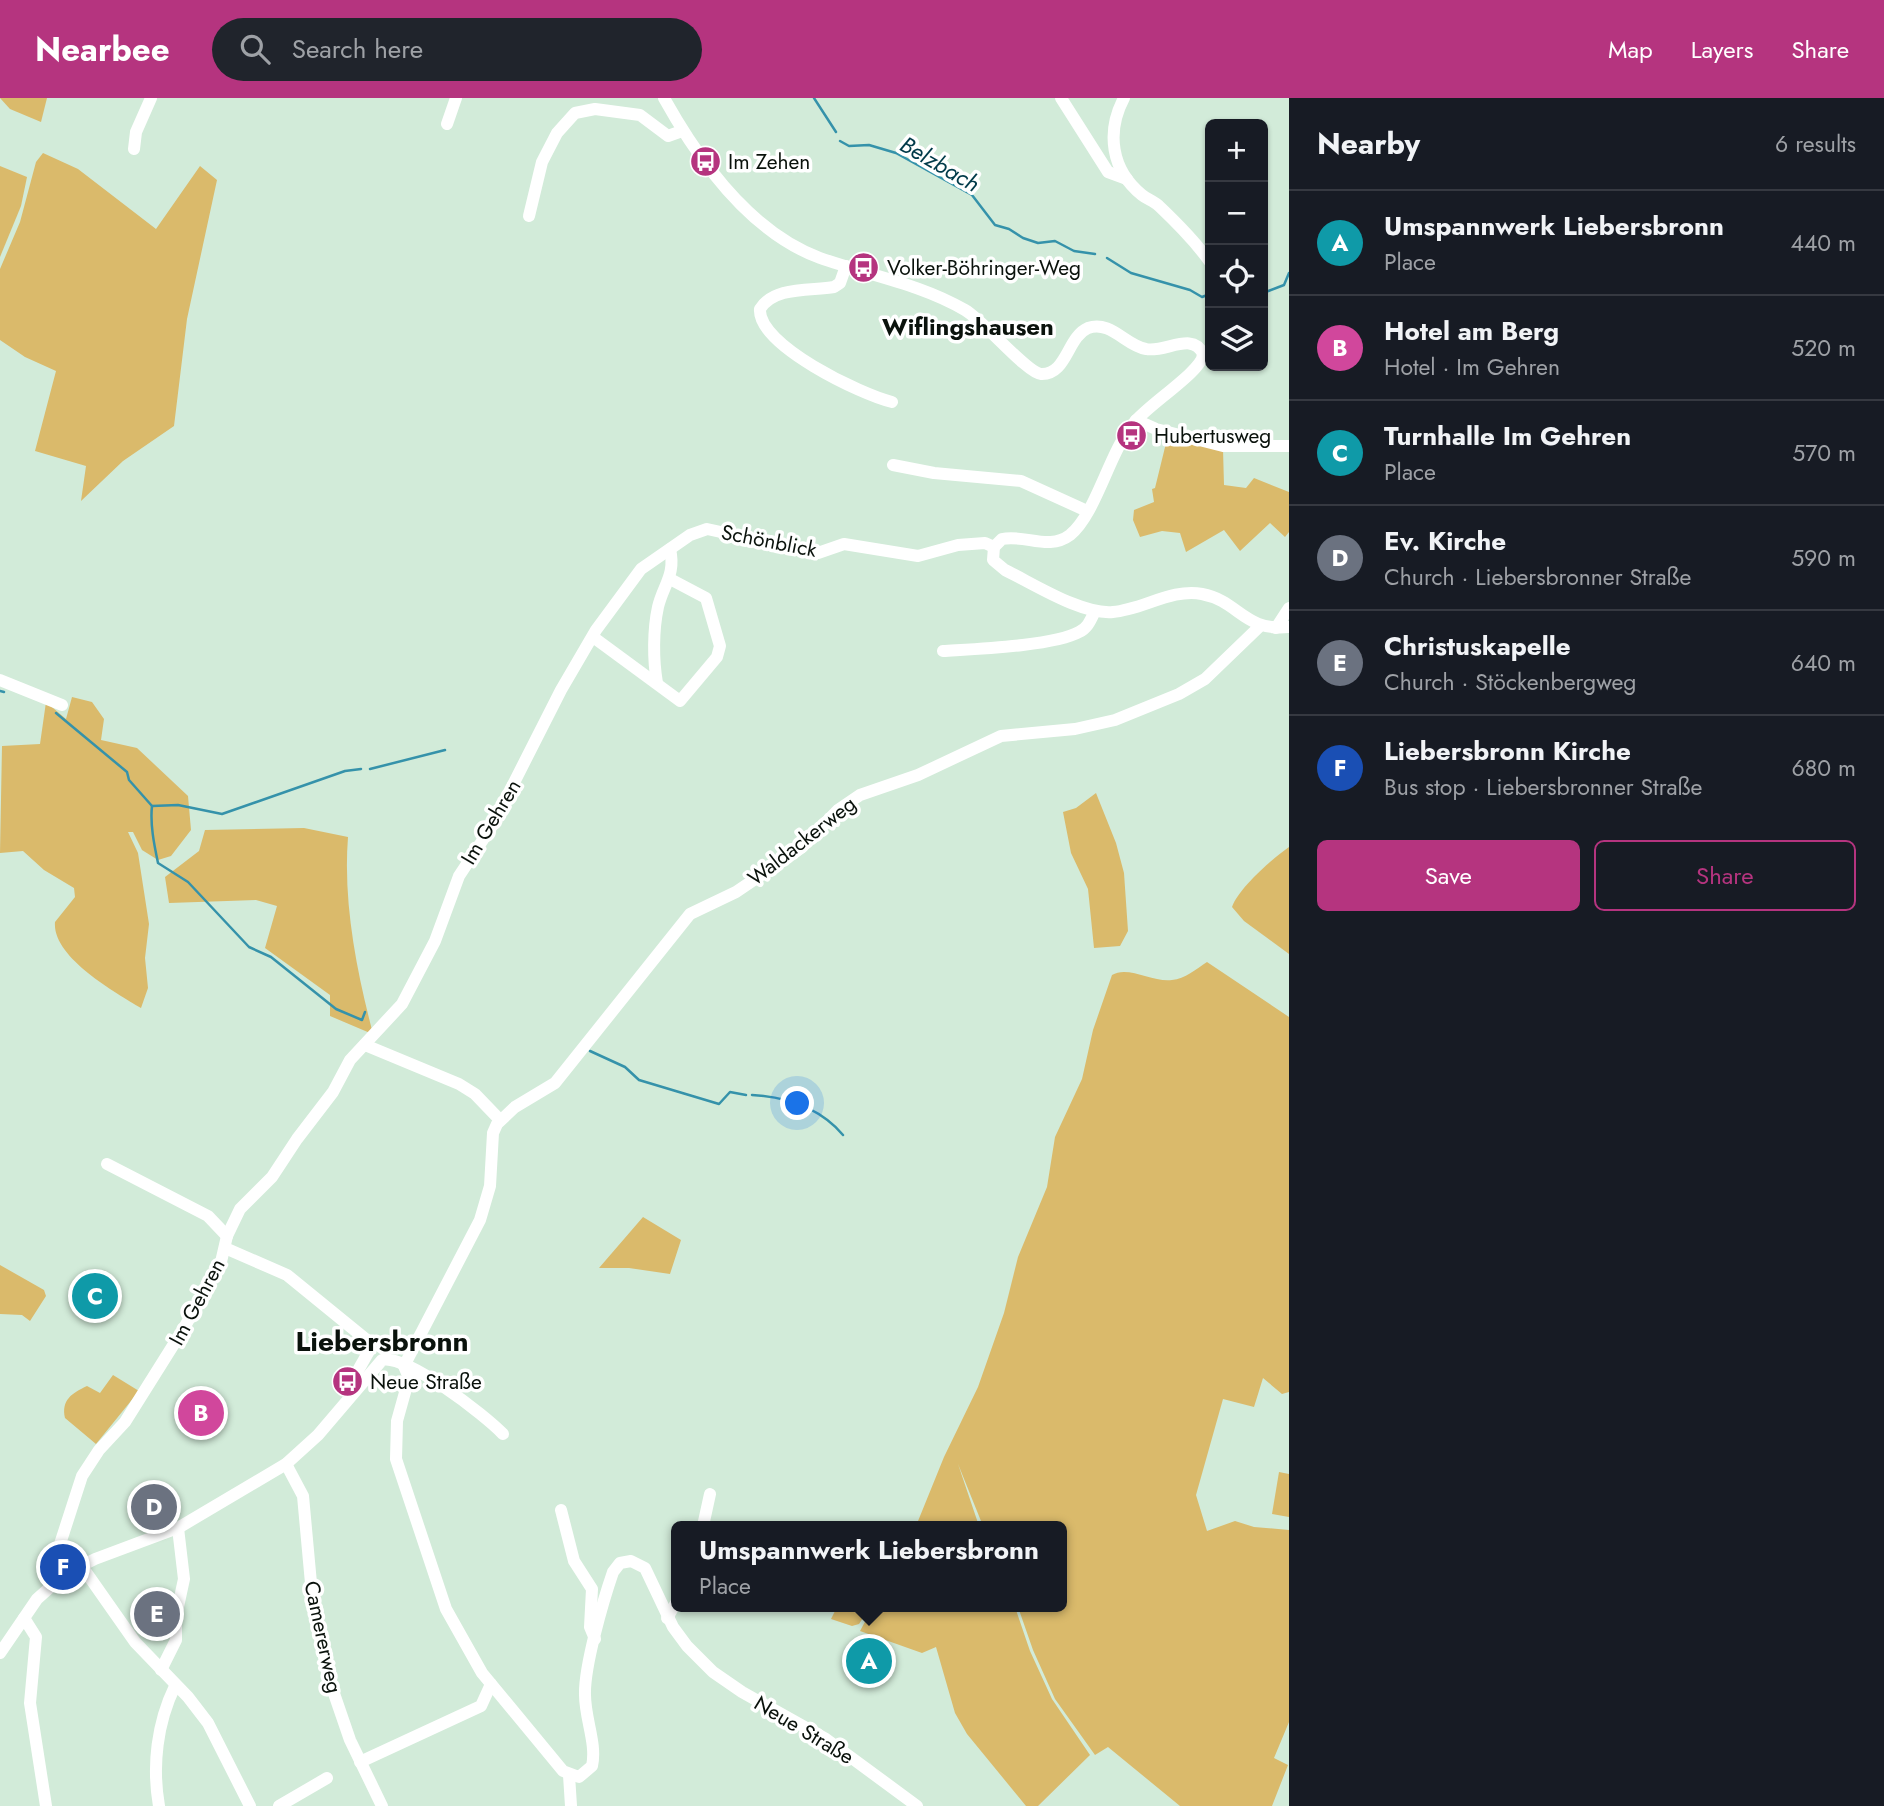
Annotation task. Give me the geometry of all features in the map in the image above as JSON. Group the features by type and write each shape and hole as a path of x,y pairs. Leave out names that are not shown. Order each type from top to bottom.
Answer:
{"street":[{"path":"134,149 136,132 151,98"},
{"path":"447,124 456,98"},
{"path":"664,98 682,131 730,192 774,233 810,254 936,296 960,308 988,326 1038,373 1051,373 1057,368 1076,338 1092,327 1109,329 1144,349 1161,350 1188,343 1205,345"},
{"path":"1060,98 1108,172 1127,179"},
{"path":"1124,98 1115,120 1113,138 1116,158 1127,179 1187,232 1205,255"},
{"path":"530,216 542,162 557,133 575,113 591,109 628,113 646,117 668,136 682,131"},
{"path":"846,266 834,287 789,292 767,301 760,309 761,321 779,343 853,389 892,402"},
{"name":"Schönblick","path":"535,742 561,690 593,637 638,572 693,533 710,529 818,554 844,544 918,556 961,544 985,543 994,547 1007,538 1046,542 1064,538 1078,526 1121,440 1136,420 1153,402 1198,369 1205,352"},
{"path":"1136,420 1156,429 1223,446 1289,446"},
{"path":"893,465 934,473 1021,481 1087,511"},
{"path":"994,547 993,560 1000,568 1095,611 1120,611 1177,595 1198,593 1218,600 1260,626 1282,627 1289,608"},
{"path":"657,683 656,622 659,605 670,579 670,549"},
{"path":"593,637 680,701 717,657 720,649 706,598 670,579"},
{"path":"943,651 996,648 1065,637 1085,628 1095,611"},
{"name":"Waldackerweg","path":"500,1120 555,1083 690,914 736,892 801,848 854,798 918,775 1001,736 1088,726 1118,719 1205,679 1260,626"},
{"path":"0,680 62,705"},
{"name":"Im Gehren","path":"79,1566 60,1544 79,1483 99,1450 125,1422 160,1369 211,1282 242,1206 272,1177 296,1139 333,1092 347,1065 390,1020 405,998 435,941 459,876 492,826 535,742"},
{"path":"365,1045 459,1084 475,1094 500,1120 493,1133 491,1186 480,1220 404,1366 408,1381 396,1430 399,1470 450,1618 491,1685 554,1761 569,1775 571,1806"},
{"path":"107,1164 208,1216 226,1242 287,1275 369,1342 369,1351 352,1380 354,1391"},
{"path":"0,1653 50,1586 79,1566 178,1528 286,1464 310,1443 382,1360 391,1359 469,1405 503,1434"},
{"name":"Camererweg","path":"286,1464 303,1496 311,1589 324,1658 340,1713 382,1806"},
{"path":"704,1521 710,1494"},
{"path":"561,1510 573,1556 593,1589 591,1631 595,1639"},
{"path":"162,1670 175,1643 176,1613 184,1578 178,1528"},
{"name":"Neue Straße","path":"569,1775 584,1775 593,1763 585,1694 587,1669 611,1577 616,1567 626,1561 636,1561 645,1568 667,1618 687,1646 720,1678 826,1739 917,1806"},
{"path":"79,1566 127,1633 190,1699 212,1729 250,1806"},
{"path":"667,1618 671,1612"},
{"path":"24,1618 36,1636 30,1703 46,1806"},
{"path":"360,1762 481,1706 491,1685"},
{"path":"159,1806 157,1748 165,1709 175,1686"},
{"path":"279,1806 327,1778"}],"shaded area":[{"path":"0,98 47,98 41,122 10,109"},
{"path":"43,153 78,169 156,229 200,166 217,180 187,319 174,426 123,461 81,501 86,466 35,451 56,371 25,357 0,340 0,269 20,222 36,162"},
{"path":"0,166 27,177 21,206 0,257"},
{"path":"1168,435 1223,449 1224,485 1246,488 1254,478 1289,492 1289,532 1285,537 1270,523 1240,551 1224,530 1186,552 1180,533 1162,531 1140,537 1133,520 1134,510 1154,502 1152,489 1155,488"},
{"path":"72,697 92,702 104,719 101,740 137,748 188,796 191,830 171,856 158,860 142,850 133,832 128,832 138,853 149,924 145,958 148,988 141,1008 87,972 64,948 57,935 55,922 75,897 74,888 44,870 23,851 0,853 2,746 40,744 46,702 66,719"},
{"path":"1096,793 1116,843 1124,873 1128,931 1120,946 1094,948 1088,889 1071,853 1063,812 1076,808"},
{"path":"304,828 348,837 349,910 356,959 372,1030 370,1033 330,1016 330,995 265,948 277,906 256,900 169,903 165,877 199,851 205,830"},
{"path":"1289,847 1289,954 1244,921 1232,907 1248,883"},
{"path":"1207,962 1289,1017 1289,1392 1282,1394 1263,1378 1254,1407 1223,1399 1196,1495 1207,1531 1235,1521 1254,1527 1289,1530 1289,1722 1274,1758 1288,1765 1272,1806 1180,1806 1108,1747 1095,1755 1055,1699 1020,1612 1067,1612 1067,1521 981,1521 958,1464 977,1521 918,1521 944,1457 978,1387 1004,1313 1018,1257 1047,1187 1055,1137 1082,1079 1093,1030 1112,975 1126,972 1165,980 1186,976"},
{"path":"643,1217 681,1240 670,1274 629,1268 599,1268"},
{"path":"0,1265 44,1290 46,1296 30,1321 22,1315 0,1314"},
{"path":"113,1375 139,1391 96,1444 65,1418 65,1406 72,1394 87,1386 100,1393"},
{"path":"1279,1472 1289,1474 1289,1517 1272,1514"},
{"path":"834,1612 865,1615 859,1624 852,1626 831,1619"},
{"path":"870,1612 1017,1612 1030,1651 1052,1699 1090,1755 1038,1806 1026,1806 967,1734 955,1713 936,1647 922,1653 860,1631"}],"waterway":[{"name":"Belzbach","path":"814,98 836,132"},
{"name":"Belzbach","path":"840,141 849,146 869,145 896,153 972,195 995,225 1009,229 1023,238 1038,243 1055,241 1074,251 1095,254"},
{"path":"1107,258 1131,273 1205,296"},
{"name":"Belzbach","path":"1268,291 1284,285 1289,273"},
{"path":"0,691 4,692"},
{"path":"56,713 127,772 129,780 152,806 152,827 158,863 188,882 249,947 271,957 336,1009 362,1020 365,1012"},
{"path":"370,769 445,750"},
{"path":"152,806 178,805 222,814 345,771 361,769"},
{"path":"590,1051 625,1067 639,1080 719,1104 730,1092 746,1095"},
{"path":"752,1095 777,1098 802,1106 824,1118 843,1135"}],"place":[{"name":"Im Zehen","path":"705,162"},
{"name":"Volker-Böhringer-Weg","path":"864,268"},
{"name":"Hubertusweg","path":"1131,436"},
{"name":"Turnhalle Im Gehren","path":"95,1296"},
{"name":"Neue Straße","path":"347,1382"},
{"name":"Hotel am Berg","path":"201,1413"},
{"name":"Ev. Kirche","path":"154,1507"},
{"name":"Liebersbronn Kirche","path":"63,1567"},
{"name":"Christuskapelle","path":"157,1614"},
{"name":"Umspannwerk Liebersbronn","path":"869,1661"}],"district":[{"name":"Wiflingshausen","path":"968,327"},
{"name":"Liebersbronn","path":"382,1341"}]}
